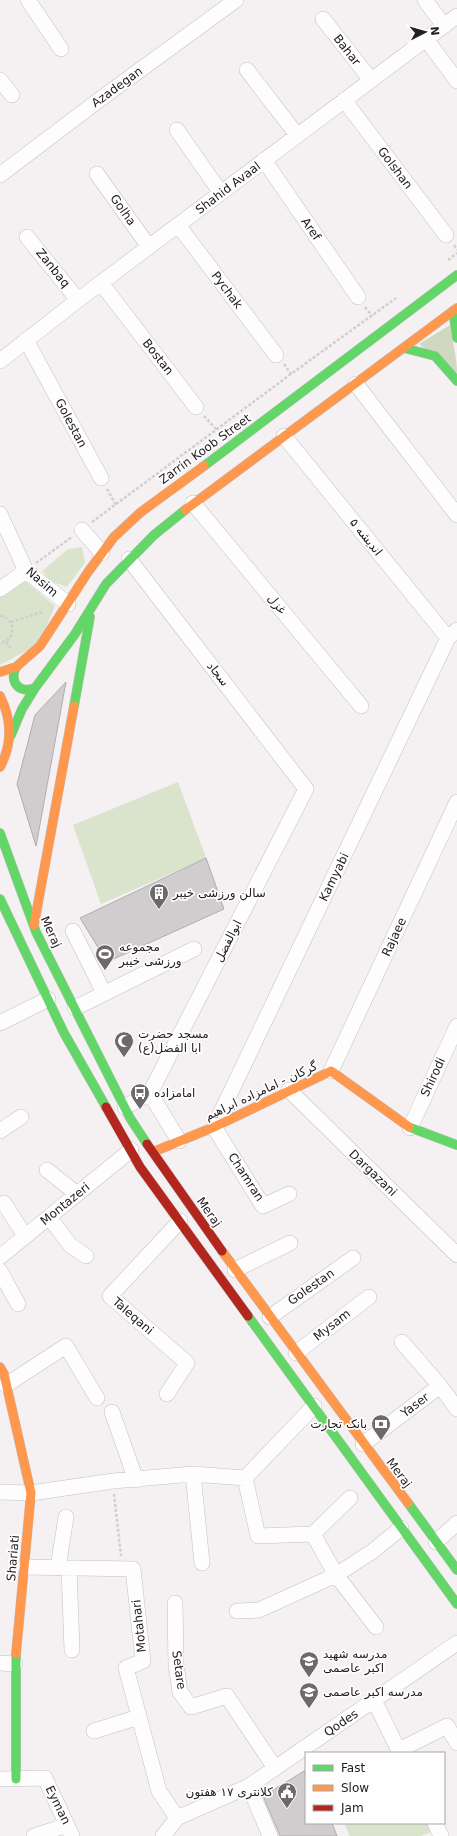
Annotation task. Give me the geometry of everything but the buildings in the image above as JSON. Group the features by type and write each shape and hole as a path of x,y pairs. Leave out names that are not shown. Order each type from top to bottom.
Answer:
{"main road":[{"name":"Zarrin Koob Street","path":"0,672 16,667 40,646 114,536 141,512 457,275"},
{"path":"455,309 457,338"},
{"path":"0,767 8,751 11,735 22,709 35,688 75,634 106,584 129,559 154,535 193,503 356,384 455,309"},
{"path":"404,348 435,356 457,381"},
{"path":"34,925 92,605"},
{"path":"16,667 12,675 14,684 17,688 26,691 35,688"},
{"path":"0,696 9,715 11,735"},
{"name":"Meraj","path":"0,833 34,925 125,1106 153,1152 235,1270 457,1570"},
{"path":"0,899 5,921 48,999 64,1033 140,1167 457,1604"},
{"name":"گرکان - امامزاده ابراهیم","path":"153,1152 214,1127 331,1071 410,1128 457,1145"},
{"path":"282,1363 296,1353"},
{"name":"Shariati","path":"0,1367 6,1385 30,1493 25,1568 7,1664 16,1779"}],"street":[{"path":"28,0 61,49"},
{"name":"Azadegan","path":"0,175 103,97 236,0"},
{"path":"425,0 444,26"},
{"name":"Shahid Avaal","path":"1,357 26,340 457,16"},
{"name":"Bahar","path":"323,20 371,80"},
{"path":"426,39 457,81"},
{"path":"247,70 297,136"},
{"path":"0,80 12,95"},
{"name":"Golshan","path":"344,100 446,235"},
{"path":"177,130 221,193"},
{"name":"Aref","path":"264,160 358,297"},
{"name":"Golha","path":"97,174 148,247"},
{"name":"Pychak","path":"178,225 276,355"},
{"name":"Zanbaq","path":"27,237 78,300"},
{"name":"Bostan","path":"101,283 196,407"},
{"name":"Golestan","path":"26,340 101,478"},
{"path":"356,384 457,514"},
{"name":"اندیشه ۵","path":"284,436 452,634"},
{"name":"غزل","path":"193,503 361,706"},
{"name":"Nasim","path":"0,514 26,570 68,604"},
{"path":"82,530 102,553"},
{"name":"سجاد","path":"129,559 306,789"},
{"path":"0,590 26,570"},
{"name":"Kamyabi","path":"214,1127 452,634"},
{"name":"ابوالفضل","path":"150,1094 306,789"},
{"name":"Rajaee","path":"331,1071 457,802"},
{"path":"73,931 101,987"},
{"path":"75,1008 194,949"},
{"path":"0,1023 48,999"},
{"name":"Shirodi","path":"410,1128 457,1026"},
{"name":"Dargazani","path":"289,1090 457,1255"},
{"path":"125,1106 150,1094 179,1141"},
{"path":"1,1128 21,1117"},
{"name":"Chamran","path":"214,1127 263,1206 289,1194"},
{"name":"Montazeri","path":"0,1257 131,1150"},
{"path":"47,1170 78,1194"},
{"path":"4,1203 25,1236"},
{"path":"49,1217 70,1245 86,1256"},
{"name":"Taleqani","path":"167,1394 187,1363 110,1296 180,1222"},
{"path":"235,1270 290,1243"},
{"name":"Golestan","path":"270,1317 353,1258"},
{"path":"0,1271 18,1304"},
{"name":"Mysam","path":"296,1353 368,1297"},
{"name":"Yaser","path":"363,1444 440,1386 402,1342"},
{"path":"6,1385 66,1346 96,1398"},
{"path":"440,1386 457,1409"},
{"path":"245,1478 314,1406"},
{"path":"112,1412 136,1480"},
{"path":"0,1492 30,1493 112,1481 192,1474 245,1478"},
{"path":"192,1474 202,1563"},
{"path":"245,1478 258,1536 313,1534 350,1498"},
{"path":"66,1517 64,1568 72,1650"},
{"path":"436,1542 457,1523"},
{"path":"237,1611 259,1610 336,1575 373,1551 401,1528"},
{"path":"313,1534 336,1575 376,1627"},
{"path":"25,1568 122,1569"},
{"name":"Motahari","path":"122,1569 133,1569 143,1661 126,1668 159,1791 177,1818"},
{"name":"Setare","path":"175,1603 176,1664 180,1692 191,1706 228,1696 275,1768"},
{"name":"Qodes","path":"177,1818 249,1786 457,1643"},
{"path":"374,1700 400,1751 447,1726 457,1743"},
{"path":"94,1731 139,1718"},
{"name":"Eyman","path":"16,1779 45,1778 70,1831"},
{"path":"0,1780 16,1779"},
{"path":"249,1786 267,1834"},
{"path":"163,1836 177,1818"},
{"path":"435,1824 441,1836"},
{"path":"34,1836 70,1831"}],"path":[{"path":"445,262 457,253"},
{"path":"26,570 402,294"},
{"path":"196,407 217,430"},
{"path":"101,478 116,505"},
{"path":"11,622 45,611"},
{"path":"0,616 4,616 11,622 13,627 12,636 6,642 0,644"},
{"path":"112,1481 122,1569"}],"green space":[{"path":"450,325 456,361 457,373 419,344"},
{"path":"82,547 85,563 67,587 50,581 42,571 68,549"},
{"path":"23,579 55,606 39,644 0,665 0,597"},
{"path":"178,782 206,858 101,904 73,825"},
{"path":"344,1824 427,1824 431,1832 421,1836 350,1836"}],"traffic: fast":[{"path":"204,466 457,275"},
{"path":"453,311 457,338"},
{"path":"404,348 435,356 457,381"},
{"path":"11,735 22,709 35,688 75,634 106,584 154,535 185,510"},
{"path":"74,706 90,617"},
{"path":"16,667 14,677 17,685 24,689 35,688"},
{"path":"0,833 36,932 130,1118 147,1144"},
{"path":"0,899 64,1033 106,1107"},
{"path":"409,1127 457,1145"},
{"path":"248,1316 457,1604"},
{"path":"408,1503 457,1570"},
{"path":"16,1654 16,1779"}],"traffic: slow":[{"path":"185,510 457,308"},
{"path":"0,672 16,667 40,646 88,572 114,537 141,512 204,466"},
{"path":"0,696 9,723 9,740 0,767"},
{"path":"34,925 74,706"},
{"path":"153,1152 214,1127 331,1071 409,1127"},
{"path":"222,1251 408,1503"},
{"path":"0,1367 4,1374 31,1493 16,1654"}],"traffic: jam":[{"path":"106,1107 140,1167 248,1316"},
{"path":"147,1144 222,1251"}],"place":[{"name":"سالن ورزشی خیبر","path":"159,910"},
{"name":"مجموعه ورزشی خیبر","path":"105,971"},
{"name":"مسجد حضرت ابا الفضل(ع)","path":"124,1058"},
{"name":"امامزاده","path":"140,1110"},
{"name":"بانک تجارت","path":"381,1441"},
{"name":"مدرسه شهید اکبر عاصمی","path":"309,1678"},
{"name":"مدرسه اکبر عاصمی","path":"309,1709"},
{"name":"کلانتری ۱۷ هفتون","path":"287,1809"}]}
